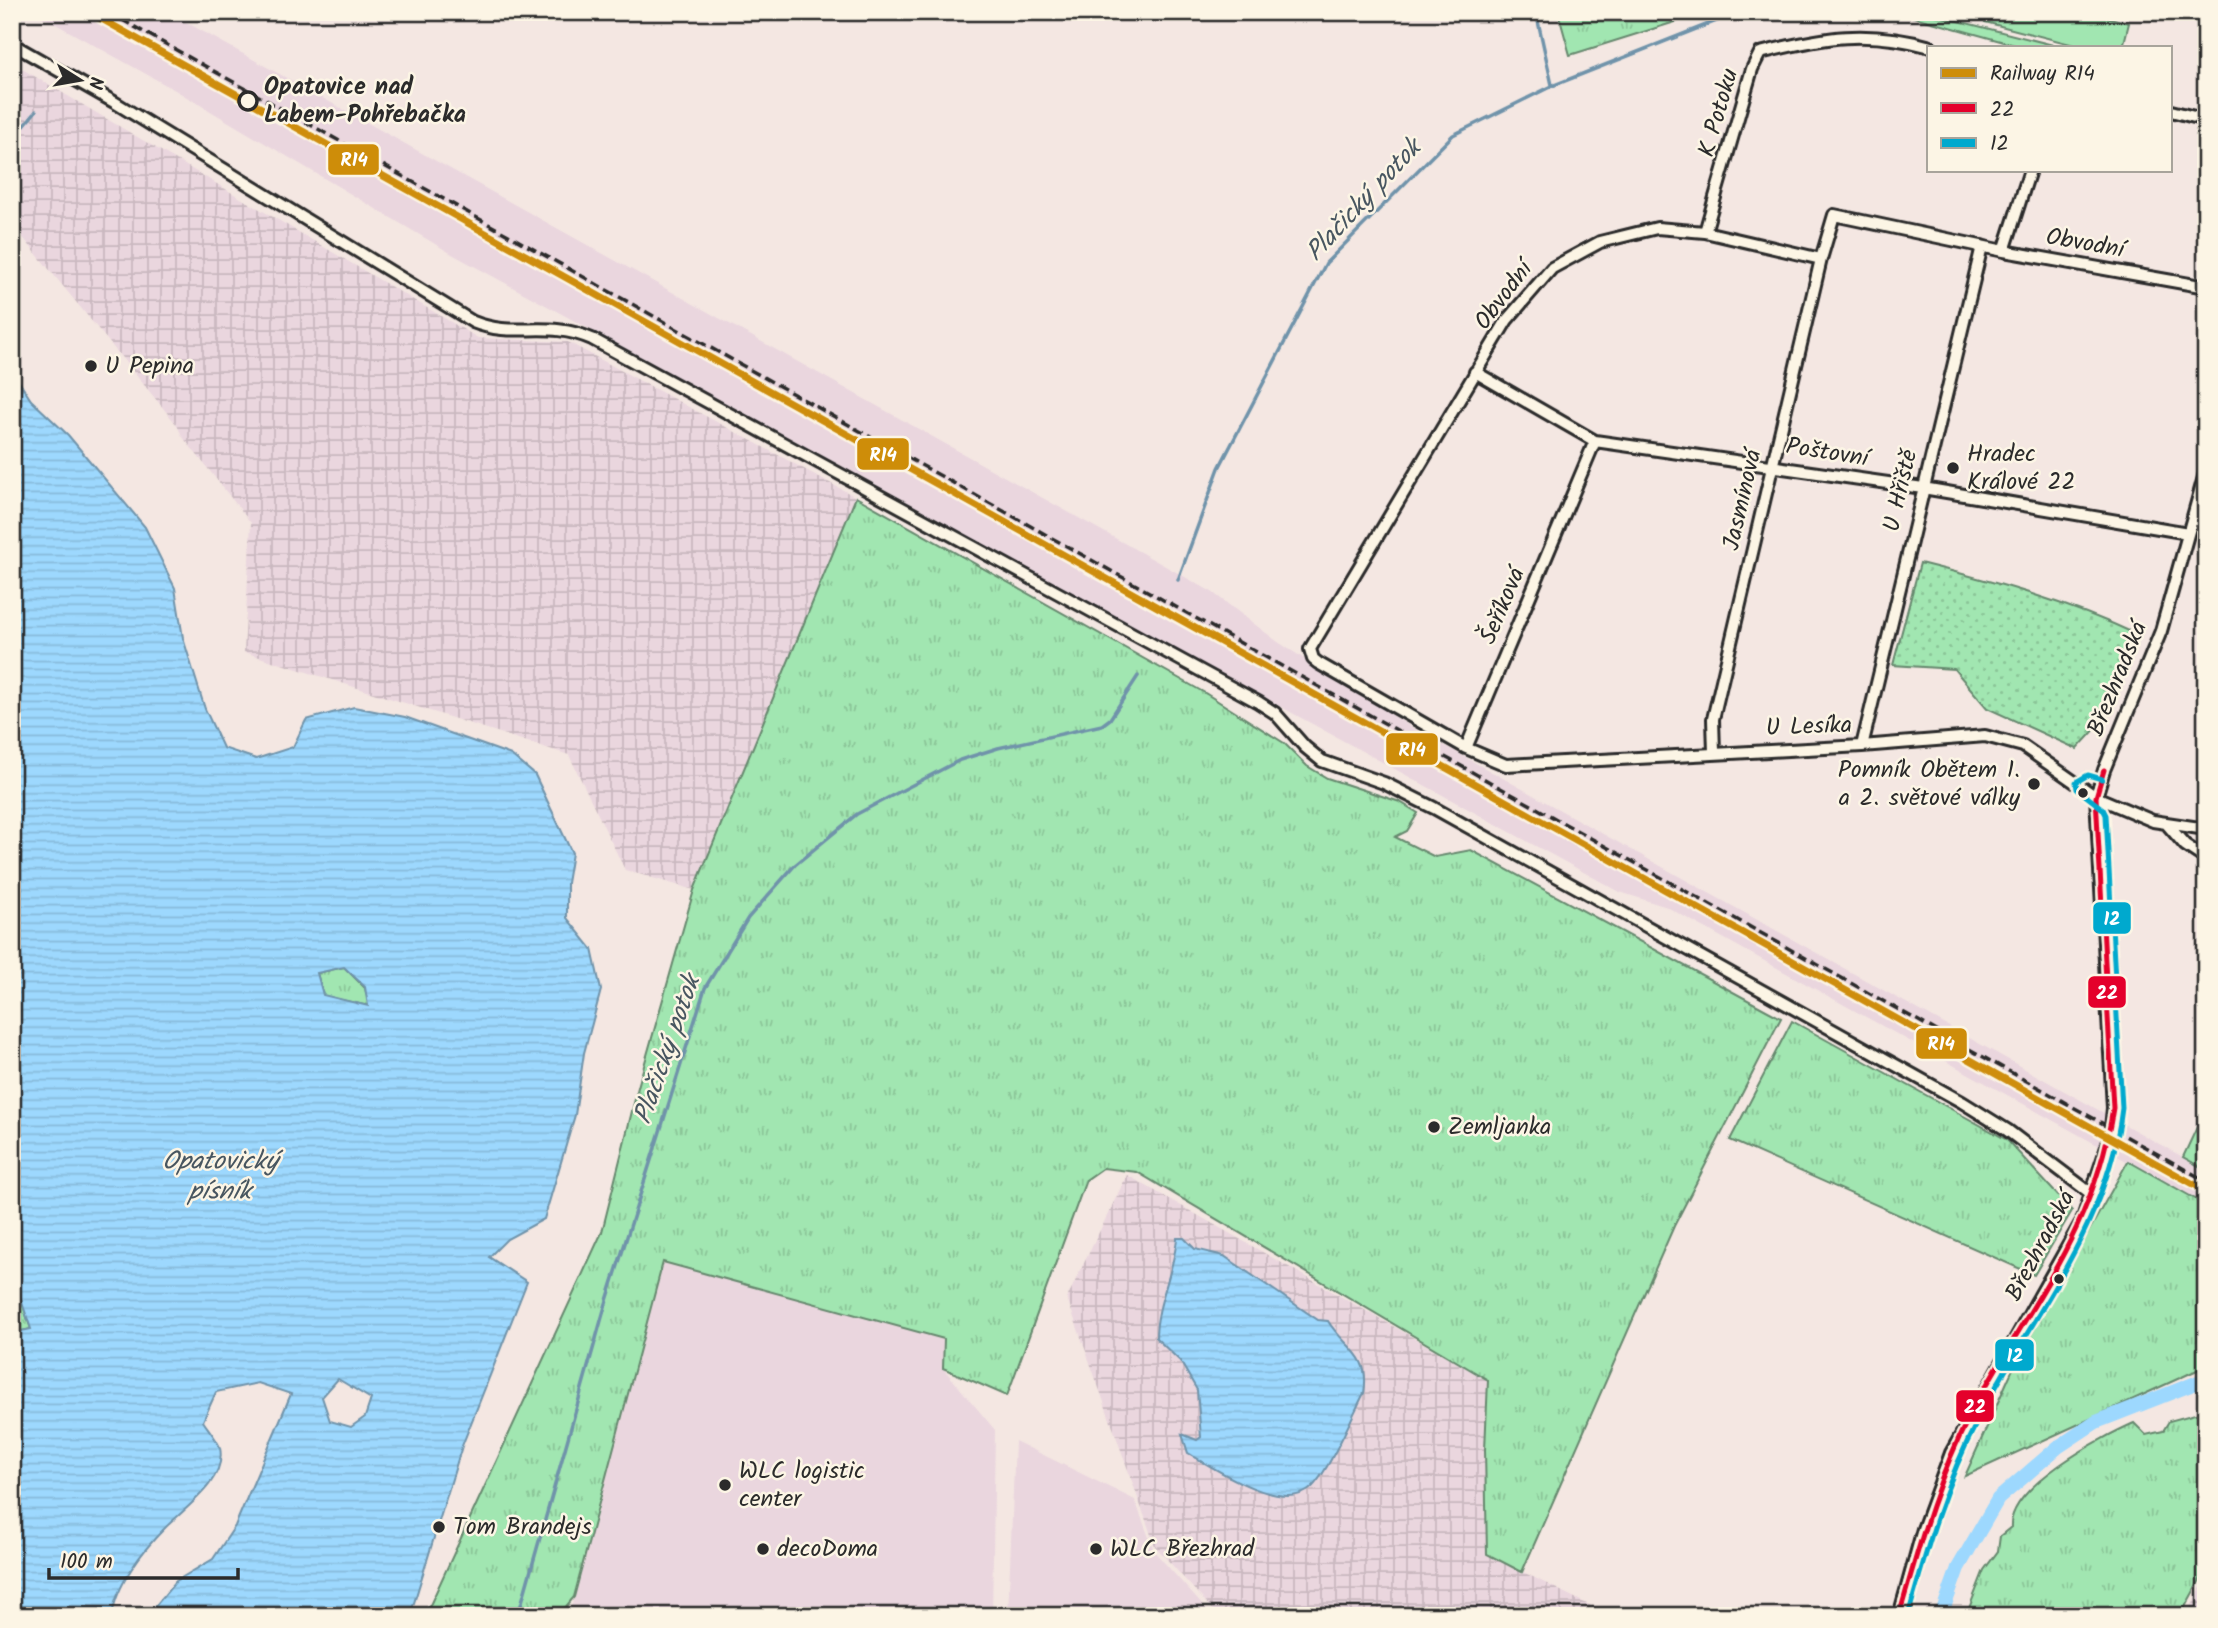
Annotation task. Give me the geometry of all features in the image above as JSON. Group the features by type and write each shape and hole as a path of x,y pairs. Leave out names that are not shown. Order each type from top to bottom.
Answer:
{"street":[{"name":"K Potoku","path":"1705,232 1752,69 1760,53 1828,37 1900,38 1928,46"},
{"path":"12,44 114,102 473,322 502,330 557,328 593,339 1258,702 1275,713 1305,747 1322,761 1384,783 1434,808 1962,1102 2007,1130 2093,1195"},
{"path":"2172,111 2206,120"},
{"path":"2004,251 2029,172"},
{"name":"Obvodní","path":"1466,748 1318,663 1313,659 1310,649 1507,320 1552,268 1600,242 1657,228 1705,232 1821,259 1834,215 2004,251 2206,287"},
{"name":"U Hřiště","path":"1862,746 1982,246"},
{"name":"Jasmínová","path":"1714,752 1713,719 1821,259"},
{"name":"Poštovní","path":"1475,372 1595,440 1923,488 2188,533"},
{"name":"Šeříková","path":"1466,748 1595,440"},
{"name":"Březhradská","path":"1899,1616 1923,1529 1951,1453 2082,1221 2093,1195 2110,1138 2113,1108 2096,797 2104,770 2161,631 2206,470"},
{"name":"U Lesíka","path":"1466,748 1506,765 1862,746 1985,736 2023,746 2096,797 2153,821 2206,829"},
{"path":"2166,823 2185,845 2206,859"}],"shaded area":[{"path":"34,12 169,12 1212,592 1278,642 1411,727 2206,1170 2206,1205 1667,907 1620,892 452,254 175,90"},
{"path":"12,63 478,338 568,342 856,497 694,890 625,870 569,755 244,652 251,523 182,436 177,425 12,224"},
{"path":"1127,1175 1488,1380 1485,1450 1487,1554 1611,1616 1218,1616 1155,1546 1067,1298"},
{"path":"663,1262 944,1339 943,1368 995,1430 992,1616 569,1616"},
{"path":"1015,1441 1135,1500 1154,1551 1212,1616 1008,1616"},
{"path":"2206,1580 2206,1616 2186,1616"}],"green space":[{"path":"1558,12 1707,12 1570,55"},
{"path":"1896,12 1923,12 2057,46 2018,46"},
{"path":"1987,12 2087,12 2129,23 2123,46 2078,46 1985,22"},
{"path":"856,497 1205,693 1284,743 1307,766 1327,778 1400,802 1418,813 1407,831 1395,837 1435,857 1471,850 1781,1018 1674,1226 1522,1572 1487,1554 1485,1450 1488,1380 1137,1172 1103,1168 1086,1180 1007,1396 943,1368 944,1339 663,1262 574,1597 558,1616 425,1616 602,1232 638,1087 694,890"},
{"path":"1920,563 2031,594 2085,612 2138,635 2100,724 2077,749 1987,708 1954,669 1893,665"},
{"path":"344,967 365,988 369,1006 323,996 317,973"},
{"path":"1792,1021 2007,1140 2072,1211 2034,1275 1730,1140"},
{"path":"2206,1108 2206,1170 2183,1157"},
{"path":"2128,1161 2206,1205 2206,1366 1965,1476 2015,1364"},
{"path":"12,1281 15,1282 31,1329 12,1333"},
{"path":"2206,1411 2206,1569 2180,1616 1966,1616 1984,1570 1998,1551 2000,1536 2011,1527 2014,1512 2024,1496 2040,1480 2080,1452 2134,1423 2146,1435 2163,1431 2169,1421"}],"water":[{"name":"Opatovický písník","path":"12,371 31,400 68,435 145,527 175,588 183,638 205,709 223,748 256,759 293,747 306,720 354,707 405,717 511,755 535,775 572,853 567,883 567,918 592,949 601,990 584,1053 575,1115 544,1219 507,1239 489,1257 527,1282 462,1446 410,1616 147,1616 176,1581 213,1559 235,1526 291,1394 258,1383 216,1392 203,1421 220,1448 217,1472 202,1493 164,1529 139,1558 119,1592 112,1616 32,1616 12,1600 12,1333 31,1329 15,1282 12,1281","holes":["344,967 365,987 368,1006 323,995 317,973","338,1379 371,1399 365,1417 351,1427 330,1421 322,1397"]},
{"path":"1177,1238 1184,1238 1195,1249 1224,1256 1318,1320 1328,1321 1360,1360 1364,1369 1364,1393 1330,1461 1307,1491 1294,1495 1263,1492 1188,1453 1182,1434 1197,1440 1201,1437 1197,1390 1180,1361 1156,1338 1159,1313"}],"waterway":[{"path":"1536,12 1552,85"},
{"name":"Plačický potok","path":"1178,580 1219,468 1326,263 1453,135 1552,86 1739,12"},
{"path":"12,140 36,111"},
{"path":"2206,666 2206,673"},
{"name":"Plačický potok","path":"518,1616 604,1310 705,988 748,918 795,865 857,814 960,760 998,748 1102,725 1110,719 1138,676"},
{"path":"1941,1616 1958,1568 1998,1499 2058,1447 2096,1422 2206,1379"}],"railway":[{"path":"108,12 2206,1181"}],"rail line":[{"name":"R14","path":"89,12 2206,1191"}],"transit line":[{"name":"22","path":"1899,1616 1930,1513 1958,1439 2056,1268 2091,1194 2104,1153 2113,1108 2096,797 2104,770"},
{"name":"12","path":"1908,1616 1938,1516 1966,1444 2065,1270 2101,1192 2114,1151 2122,1108 2106,815 2103,809 2077,789 2076,782 2088,775 2102,779"}],"place":[{"name":"Opatovice nad Labem-Pohřebačka","path":"248,101"},
{"name":"U Pepina","path":"91,366"},
{"name":"Hradec Králové 22","path":"1953,468"},
{"name":"Pomník Obětem 1. a 2. světové války","path":"2034,784"},
{"name":"Zemljanka","path":"1434,1127"},
{"name":"WLC logistic center","path":"725,1485"},
{"name":"Tom Brandejs","path":"439,1527"},
{"name":"decoDoma","path":"763,1549"},
{"name":"WLC Březhrad","path":"1096,1549"}]}
